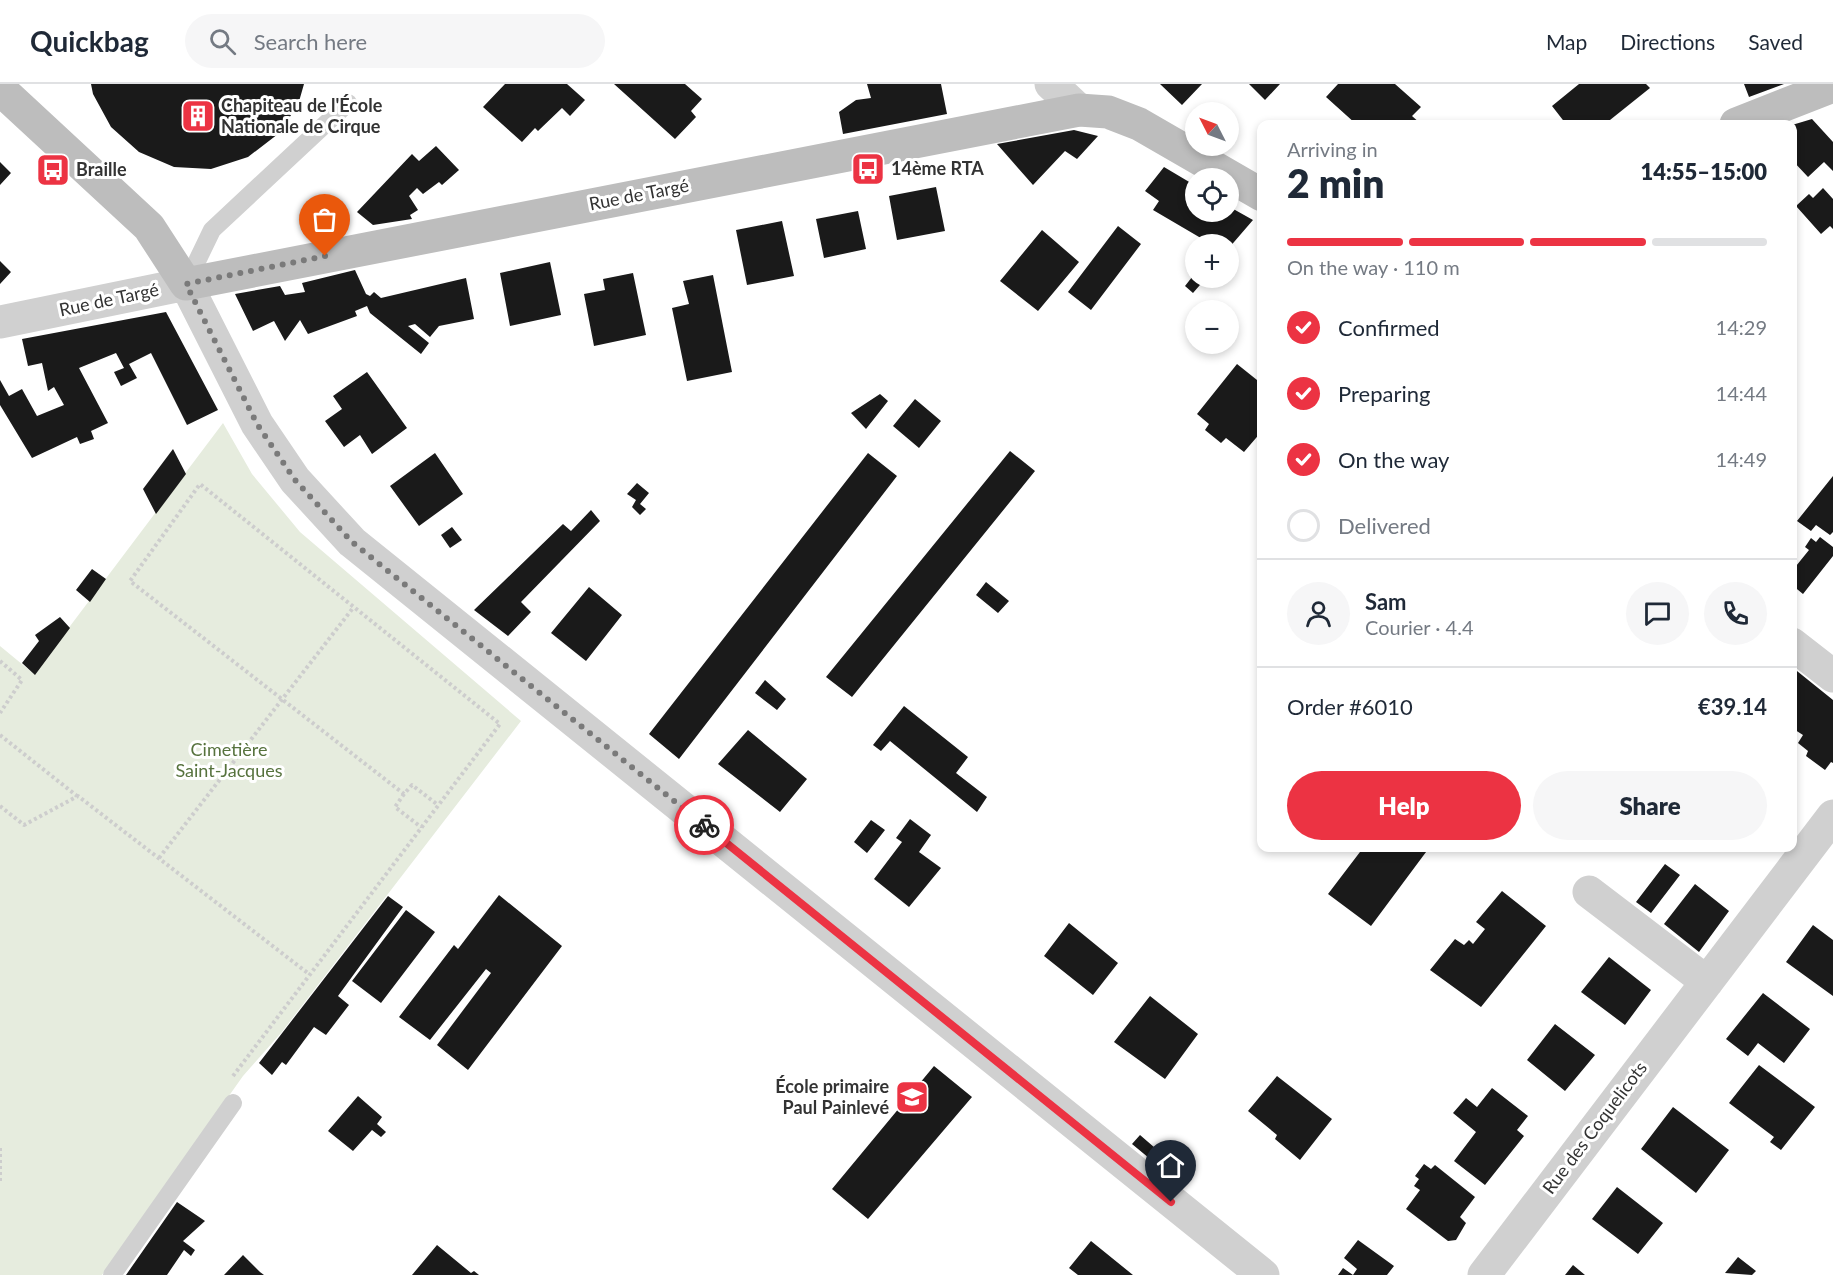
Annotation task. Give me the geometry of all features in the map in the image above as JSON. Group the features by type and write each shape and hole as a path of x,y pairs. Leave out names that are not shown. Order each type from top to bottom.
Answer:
{"street":[{"path":"1051,84 1079,110"},
{"path":"1746,120 1833,86"},
{"path":"0,89 149,227 186,284 257,424 295,480 352,542 1263,1275"},
{"name":"Rue de Targé","path":"0,322 1079,110 1108,112 1139,124 1257,192"},
{"path":"1797,648 1833,675"},
{"name":"Rue des Coquelicots","path":"1484,1275 1833,816"},
{"path":"1589,892 1707,982"}],"lane":[{"path":"186,284 212,230 348,103"},
{"path":"112,1275 233,1103"}],"path":[{"path":"231,1078 500,724 200,484 130,581 404,794"},
{"path":"159,858 353,608"},
{"path":"0,661 21,680 0,713"},
{"path":"0,735 309,974"},
{"path":"421,827 395,807 404,794 412,785 438,805"},
{"path":"0,806 24,825 78,796"},
{"path":"0,1148 0,1182"}],"green space":[{"name":"Cimetière Saint-Jacques","path":"223,423 252,474 300,532 521,721 281,1033 243,1076 102,1275 0,1275 0,646 34,674"}],"building":[{"name":"Chapiteau de l'École Nationale de Cirque","path":"91,84 304,84 298,105 278,134 248,157 211,169 174,167 139,152 111,127 93,94"},
{"path":"505,84 567,84 585,100 570,116 562,108 538,131 535,128 522,142 483,107"},
{"path":"614,84 685,84 702,99 691,111 696,117 675,139"},
{"path":"867,84 941,84 947,114 843,134 839,112 856,100 871,98"},
{"path":"1160,84 1202,84 1182,105"},
{"path":"1249,84 1280,84 1265,100"},
{"path":"1338,84 1395,84 1421,107 1412,116 1416,120 1352,120 1326,97"},
{"path":"1579,84 1646,84 1650,88 1610,120 1563,120 1552,106"},
{"path":"1744,84 1784,84 1749,97"},
{"path":"1812,119 1833,142 1833,171 1824,162 1808,177 1797,165 1797,124"},
{"path":"1074,130 1098,136 1077,159 1065,151 1033,185 997,144"},
{"path":"436,146 459,170 442,185 439,182 423,194 417,188 409,196 418,210 410,215 412,219 373,225 357,212 412,154 419,161"},
{"path":"0,162 11,173 0,185"},
{"path":"1164,167 1185,179 1185,222 1239,222 1239,212 1253,220 1239,236 1239,234 1194,234 1153,210 1159,201 1145,191"},
{"path":"936,187 945,231 897,240 889,196"},
{"path":"1823,188 1833,199 1833,229 1830,226 1821,234 1797,207 1809,194 1813,198"},
{"path":"858,211 866,249 824,258 816,219"},
{"path":"782,221 794,276 747,285 736,230"},
{"path":"1118,226 1141,244 1091,310 1068,292"},
{"path":"1042,230 1079,262 1038,311 1000,281"},
{"path":"0,261 11,272 0,284"},
{"path":"550,262 561,315 510,326 500,273"},
{"path":"355,270 366,294 370,296 374,292 381,298 466,278 474,319 439,326 430,337 415,324 408,326 429,343 421,354 370,313 367,306 355,311 357,316 308,334 300,320 285,341 274,321 253,331 235,294 280,286 285,295 305,292 302,283"},
{"path":"633,273 646,335 594,346 584,294 605,290 603,279"},
{"path":"713,275 732,372 687,381 672,308 689,304 683,281"},
{"path":"1187,288 1197,288 1193,293"},
{"path":"166,312 218,410 187,425 151,353 129,364 137,378 121,386 114,372 124,368 116,353 79,368 108,423 91,431 94,439 80,444 77,437 32,458 0,405 0,380 9,396 22,389 37,416 64,405 54,387 48,391 42,363 28,366 22,339"},
{"path":"1237,364 1257,380 1257,437 1244,452 1226,438 1221,443 1205,430 1209,424 1197,414"},
{"path":"367,372 407,428 372,454 360,435 344,447 325,421 342,409 333,396"},
{"path":"880,394 888,401 866,429 851,413"},
{"path":"915,399 941,421 919,448 893,426"},
{"path":"173,449 186,474 156,514 143,489"},
{"path":"1010,451 1035,471 852,697 826,677"},
{"path":"435,453 463,494 419,526 390,486"},
{"path":"868,453 897,476 679,759 649,734"},
{"path":"1833,476 1833,532 1830,535 1816,525 1811,531 1797,521"},
{"path":"637,483 649,493 640,504 646,509 640,515 632,507 636,500 627,494"},
{"path":"591,510 600,521 521,602 531,612 508,636 474,610 563,524 571,531"},
{"path":"452,527 462,540 450,548 441,535"},
{"path":"1820,537 1833,547 1833,556 1803,594 1797,589 1797,565 1809,550 1805,547 1811,538 1816,542"},
{"path":"92,569 106,579 90,602 76,590"},
{"path":"986,582 1009,601 998,613 976,595"},
{"path":"589,587 622,615 586,661 551,633"},
{"path":"60,617 70,628 35,675 22,663 39,641 35,635"},
{"path":"1797,671 1833,700 1833,763 1831,762 1825,770 1806,756 1808,751 1798,743 1803,735 1797,731"},
{"path":"765,680 786,699 777,710 755,693"},
{"path":"904,706 968,757 956,773 987,797 977,812 890,741 881,751 873,745"},
{"path":"748,730 807,779 780,812 718,764"},
{"path":"910,819 931,835 919,852 941,868 909,907 874,879 902,842 896,838"},
{"path":"871,820 885,830 867,853 854,842"},
{"path":"1360,852 1426,852 1371,926 1328,894"},
{"path":"1665,864 1680,875 1651,913 1636,902"},
{"path":"1695,884 1729,911 1699,952 1664,924"},
{"path":"1502,891 1546,926 1481,1007 1430,970 1455,939 1464,945 1469,940 1473,944 1485,929 1476,922"},
{"path":"499,895 562,946 468,1070 437,1045 491,973 486,969 430,1040 399,1017 454,945 458,949"},
{"path":"388,896 403,907 338,996 349,1005 326,1035 314,1027 286,1065 282,1062 272,1075 259,1063"},
{"path":"406,910 435,932 381,1003 352,981"},
{"path":"1069,923 1118,963 1093,995 1044,956"},
{"path":"1813,925 1833,940 1833,996 1786,962"},
{"path":"1609,957 1651,990 1625,1025 1581,992"},
{"path":"1763,993 1810,1029 1784,1063 1758,1043 1748,1056 1726,1039"},
{"path":"1150,996 1198,1034 1165,1079 1114,1042"},
{"path":"1555,1024 1595,1055 1565,1091 1527,1060"},
{"path":"1759,1065 1815,1107 1781,1150 1770,1142 1774,1137 1729,1103"},
{"path":"934,1066 972,1097 868,1219 832,1189"},
{"path":"1277,1076 1332,1119 1300,1160 1275,1139 1277,1135 1248,1111"},
{"path":"1492,1088 1528,1116 1517,1130 1524,1136 1485,1185 1454,1161 1476,1132 1453,1113 1466,1098 1477,1107"},
{"path":"358,1096 382,1117 377,1124 386,1132 381,1137 372,1130 353,1151 328,1131"},
{"path":"1673,1107 1729,1150 1696,1193 1641,1149"},
{"path":"1140,1135 1162,1154 1155,1163 1132,1144"},
{"path":"1424,1164 1431,1169 1435,1165 1475,1197 1460,1217 1466,1223 1456,1240 1448,1241 1406,1209 1420,1190 1414,1186 1419,1179 1415,1176"},
{"path":"1617,1187 1663,1223 1638,1254 1592,1219"},
{"path":"177,1202 205,1221 183,1241 195,1250 191,1256 184,1250 167,1275 126,1275"},
{"path":"1358,1240 1394,1266 1387,1275 1353,1275 1357,1269 1344,1258"},
{"path":"1091,1241 1133,1275 1078,1275 1069,1268"},
{"path":"437,1245 471,1273 474,1271 479,1275 412,1275"},
{"path":"243,1255 260,1272 264,1275 224,1275"},
{"path":"1738,1257 1756,1271 1752,1275 1725,1273"},
{"path":"1573,1265 1585,1275 1565,1275"},
{"path":"1343,1268 1353,1275 1338,1275"}],"way so far":[{"path":"325,256 186,284 257,424 295,480 352,542 704,825"}],"place":[{"name":"Chapiteau de l'École Nationale de Cirque","path":"198,116"},
{"name":"14ème RTA","path":"868,169"},
{"name":"Braille","path":"53,170"},
{"name":"École primaire Paul Painlevé","path":"912,1097"}],"route":[{"path":"704,825 1171,1202"}]}
